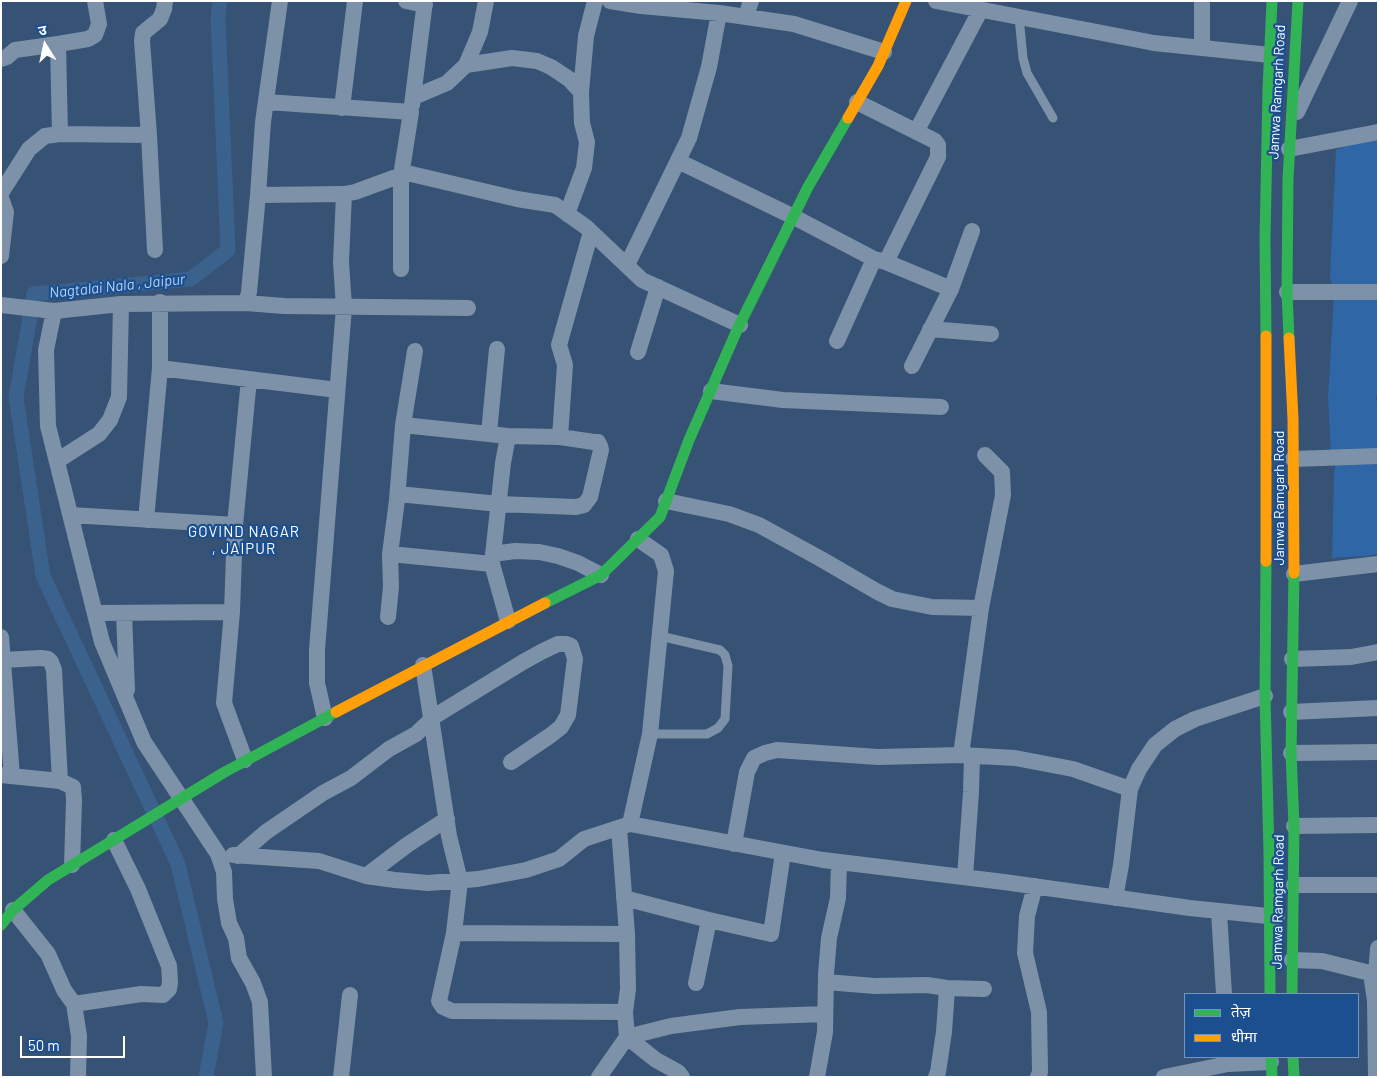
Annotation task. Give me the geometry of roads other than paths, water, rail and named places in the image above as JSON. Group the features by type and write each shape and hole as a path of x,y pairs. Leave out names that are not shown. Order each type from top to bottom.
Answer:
{"main road":[{"path":"1,925 12,910 48,880 245,760 508,621 601,576 660,517 689,440 740,326 808,187 878,66 906,1"},
{"name":"Jamwa Ramgarh Road","path":"1270,993 1265,696 1267,422 1265,239 1272,1"},
{"name":"Jamwa Ramgarh Road","path":"1292,993 1294,826 1291,712 1294,574 1288,292 1289,149 1298,1"},
{"path":"1293,1058 1294,1077"}],"street":[{"path":"1,59 7,57 14,50 22,48 88,39 95,34 99,24 95,1"},
{"path":"155,250 142,41 144,34 160,19 165,1"},
{"path":"246,303 249,292 263,122 280,1"},
{"path":"342,108 355,1"},
{"path":"401,269 401,176 425,3 406,1"},
{"path":"267,102 342,108 412,105 447,83 466,65 480,32 486,1"},
{"path":"567,214 584,168 587,142 582,123 581,92 586,36 595,1"},
{"path":"610,1 641,6 682,5 719,12 749,9 884,52"},
{"path":"936,1 1154,43 1270,55"},
{"path":"1202,1 1202,48"},
{"path":"1290,127 1350,1"},
{"path":"916,132 980,11"},
{"path":"627,265 678,162 692,129 709,67 719,12"},
{"path":"58,44 60,134"},
{"path":"466,65 512,58 537,61 551,67 569,79 581,92"},
{"path":"837,341 938,157 938,145 935,141 857,102"},
{"path":"1289,149 1378,132"},
{"path":"1,193 30,149 45,136 60,134 149,135"},
{"path":"678,162 794,216 880,261 951,289"},
{"path":"258,195 344,194 355,192 407,173 555,206 591,232 642,280 740,326"},
{"path":"325,718 317,683 317,650 344,307 341,262 344,194"},
{"path":"1,198 6,212 1,256"},
{"path":"912,366 951,289 972,231"},
{"path":"560,437 565,365 560,345 591,232"},
{"path":"638,352 658,287"},
{"path":"1288,292 1378,292"},
{"path":"6,306 48,310 160,302 246,303 284,306 468,308"},
{"path":"146,520 160,368 160,302"},
{"path":"57,461 100,434 110,420 119,397 121,304"},
{"path":"48,310 46,350 48,426 102,642 144,742 174,803 218,854 224,872 225,899 229,923 236,938 239,958 253,983 260,1002 264,1077"},
{"path":"930,329 991,334"},
{"path":"489,434 497,349"},
{"path":"388,617 390,554 398,494 403,425 415,351"},
{"path":"160,368 337,390"},
{"path":"245,760 224,703 232,612 235,524 249,379"},
{"path":"711,391 783,400 941,407"},
{"path":"398,494 499,504 576,507 584,505 590,497 601,450 598,442 560,437 508,436 403,425"},
{"path":"508,436 493,559 508,621"},
{"path":"965,877 971,792 966,755 981,608 1003,495 1002,472 985,455"},
{"path":"1293,459 1378,456"},
{"path":"666,501 729,514 759,525 869,588 892,599 932,607 981,608"},
{"path":"71,516 235,524"},
{"path":"599,1077 627,1037 625,1012 628,989 624,898 625,826 650,734 666,571 661,555 638,539"},
{"path":"390,554 493,559 515,551 539,552 578,563 601,576"},
{"path":"1294,574 1378,564"},
{"path":"95,613 232,612"},
{"path":"124,613 127,702"},
{"path":"1,637 6,776 60,781 73,787 72,865"},
{"path":"238,856 266,832 322,793 351,778 389,748 416,734 432,719 529,658 558,644 571,646 575,659 568,715 561,727 511,762"},
{"path":"1292,659 1352,656 1378,652"},
{"path":"3,660 41,658 48,659 51,662 54,670 60,781"},
{"path":"423,665 447,819 460,881 454,933 440,1001 443,1007 452,1011 625,1012"},
{"path":"1115,898 1130,789 1139,769 1156,745 1175,729 1195,719 1265,696"},
{"path":"1291,712 1378,708"},
{"path":"734,844 747,772 754,758 777,750 878,757 966,755 1015,758 1073,769 1130,789"},
{"path":"1291,753 1378,752"},
{"path":"366,876 407,845 447,819"},
{"path":"1294,826 1378,825"},
{"path":"218,854 319,861 366,876 428,883 460,881 526,870 559,859 584,839 625,826 839,862 1035,886 1219,912 1268,917 1294,917"},
{"path":"74,1004 141,994 163,995 169,989 169,966 138,889 114,840"},
{"path":"624,898 771,934 783,853"},
{"path":"817,1077 825,1032 829,938 838,898 839,862"},
{"path":"1294,885 1378,884"},
{"path":"1035,886 1027,916 1024,953 1039,1012 1040,1063 1038,1077"},
{"path":"12,910 48,954 64,990 74,1004 79,1036 78,1077"},
{"path":"1219,912 1224,993"},
{"path":"696,983 709,920"},
{"path":"454,933 627,934"},
{"path":"1376,1077 1375,974 1378,948"},
{"path":"1292,960 1322,961 1375,974"},
{"path":"826,982 875,986 927,985 947,988 984,989"},
{"path":"936,1077 944,1032 947,988"},
{"path":"341,1077 350,995"},
{"path":"627,1037 671,1026 740,1017 825,1014"},
{"path":"627,1037 656,1060 678,1072 682,1077"},
{"path":"653,1077 656,1060"},
{"path":"1164,1077 1228,1066 1272,1065"}],"lane":[{"path":"1020,17 1023,58 1027,72 1053,118"},
{"path":"650,734 707,734 718,728 725,719 728,666 725,655 720,650 660,636"}],"waterway":[{"name":"Nagtalai Nala , Jaipur","path":"206,1077 216,1023 178,864 43,576 16,397 34,294 191,279 228,250 218,18 220,1"}],"district":[{"name":"GOVIND NAGAR , JAIPUR","path":"244,540"}]}
